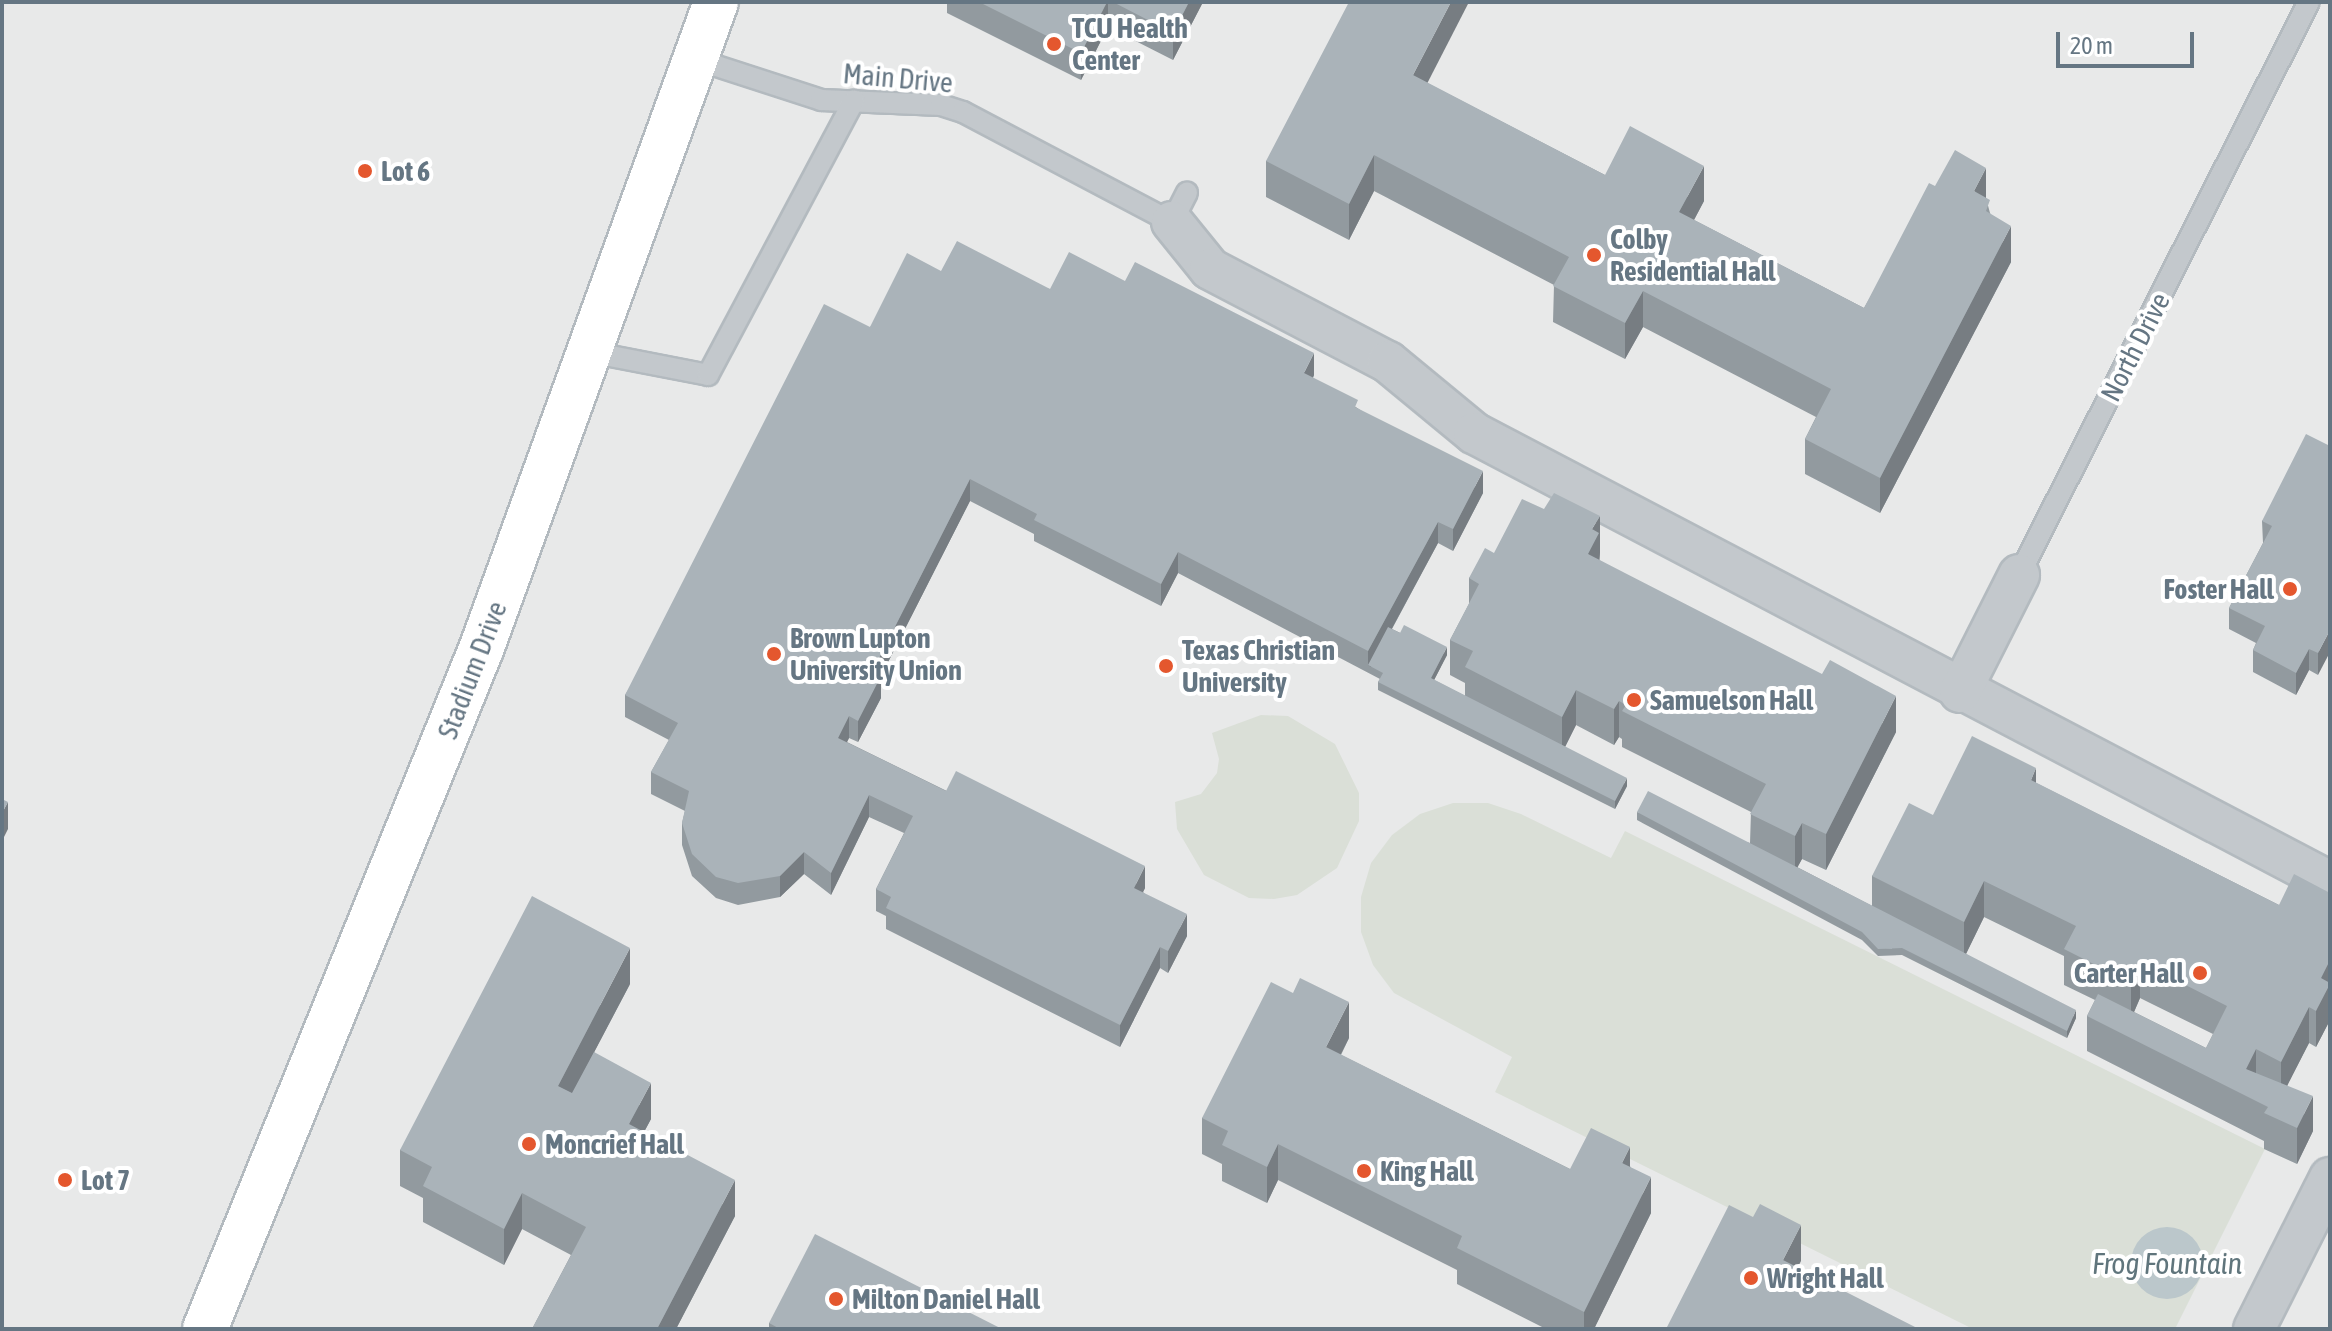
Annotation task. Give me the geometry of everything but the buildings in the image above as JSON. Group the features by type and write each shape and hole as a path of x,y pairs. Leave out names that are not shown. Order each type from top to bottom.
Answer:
{"street":[{"name":"Stadium Drive","path":"205,1329 482,647 716,2"},
{"path":"1179,207 1210,269 1388,362 1474,433 1960,692 2330,882"},
{"name":"North Drive","path":"1960,692 2019,575"},
{"path":"2254,1329 2330,1178"}],"lane":[{"name":"North Drive","path":"2019,575 2309,2"},
{"name":"Main Drive","path":"695,59 821,100 941,105 1179,207"},
{"path":"590,352 708,375 854,100"}],"shaded area":[{"name":"Texas Christian University","path":"2,2 2330,2 2330,1329 2,1329"},
{"path":"1261,715 1288,716 1335,744 1359,793 1359,821 1337,868 1297,895 1274,899 1249,898 1204,875 1177,829 1175,802 1201,794 1217,773 1219,759 1212,733"},
{"path":"1453,803 1488,803 1521,814 1611,858 1625,831 2265,1149 2175,1329 1973,1329 1495,1092 1512,1057 1394,993 1373,965 1361,932 1361,897 1371,863 1392,835 1420,814"}],"water":[{"name":"Frog Fountain","path":"2174,1227 2193,1237 2201,1249 2201,1277 2193,1289 2181,1297 2160,1299 2141,1289 2133,1277 2131,1256 2141,1237 2153,1229"}],"place":[{"name":"TCU Health Center","path":"1054,44"},
{"name":"Lot 6","path":"365,171"},
{"name":"Colby Residential Hall","path":"1594,255"},
{"name":"Foster Hall","path":"2290,589"},
{"name":"Brown Lupton University Union","path":"774,654"},
{"name":"Texas Christian University","path":"1166,666"},
{"name":"Samuelson Hall","path":"1634,700"},
{"name":"Carter Hall","path":"2200,973"},
{"name":"Moncrief Hall","path":"529,1144"},
{"name":"King Hall","path":"1364,1171"},
{"name":"Lot 7","path":"65,1180"},
{"name":"Wright Hall","path":"1751,1278"},
{"name":"Milton Daniel Hall","path":"836,1299"}]}
